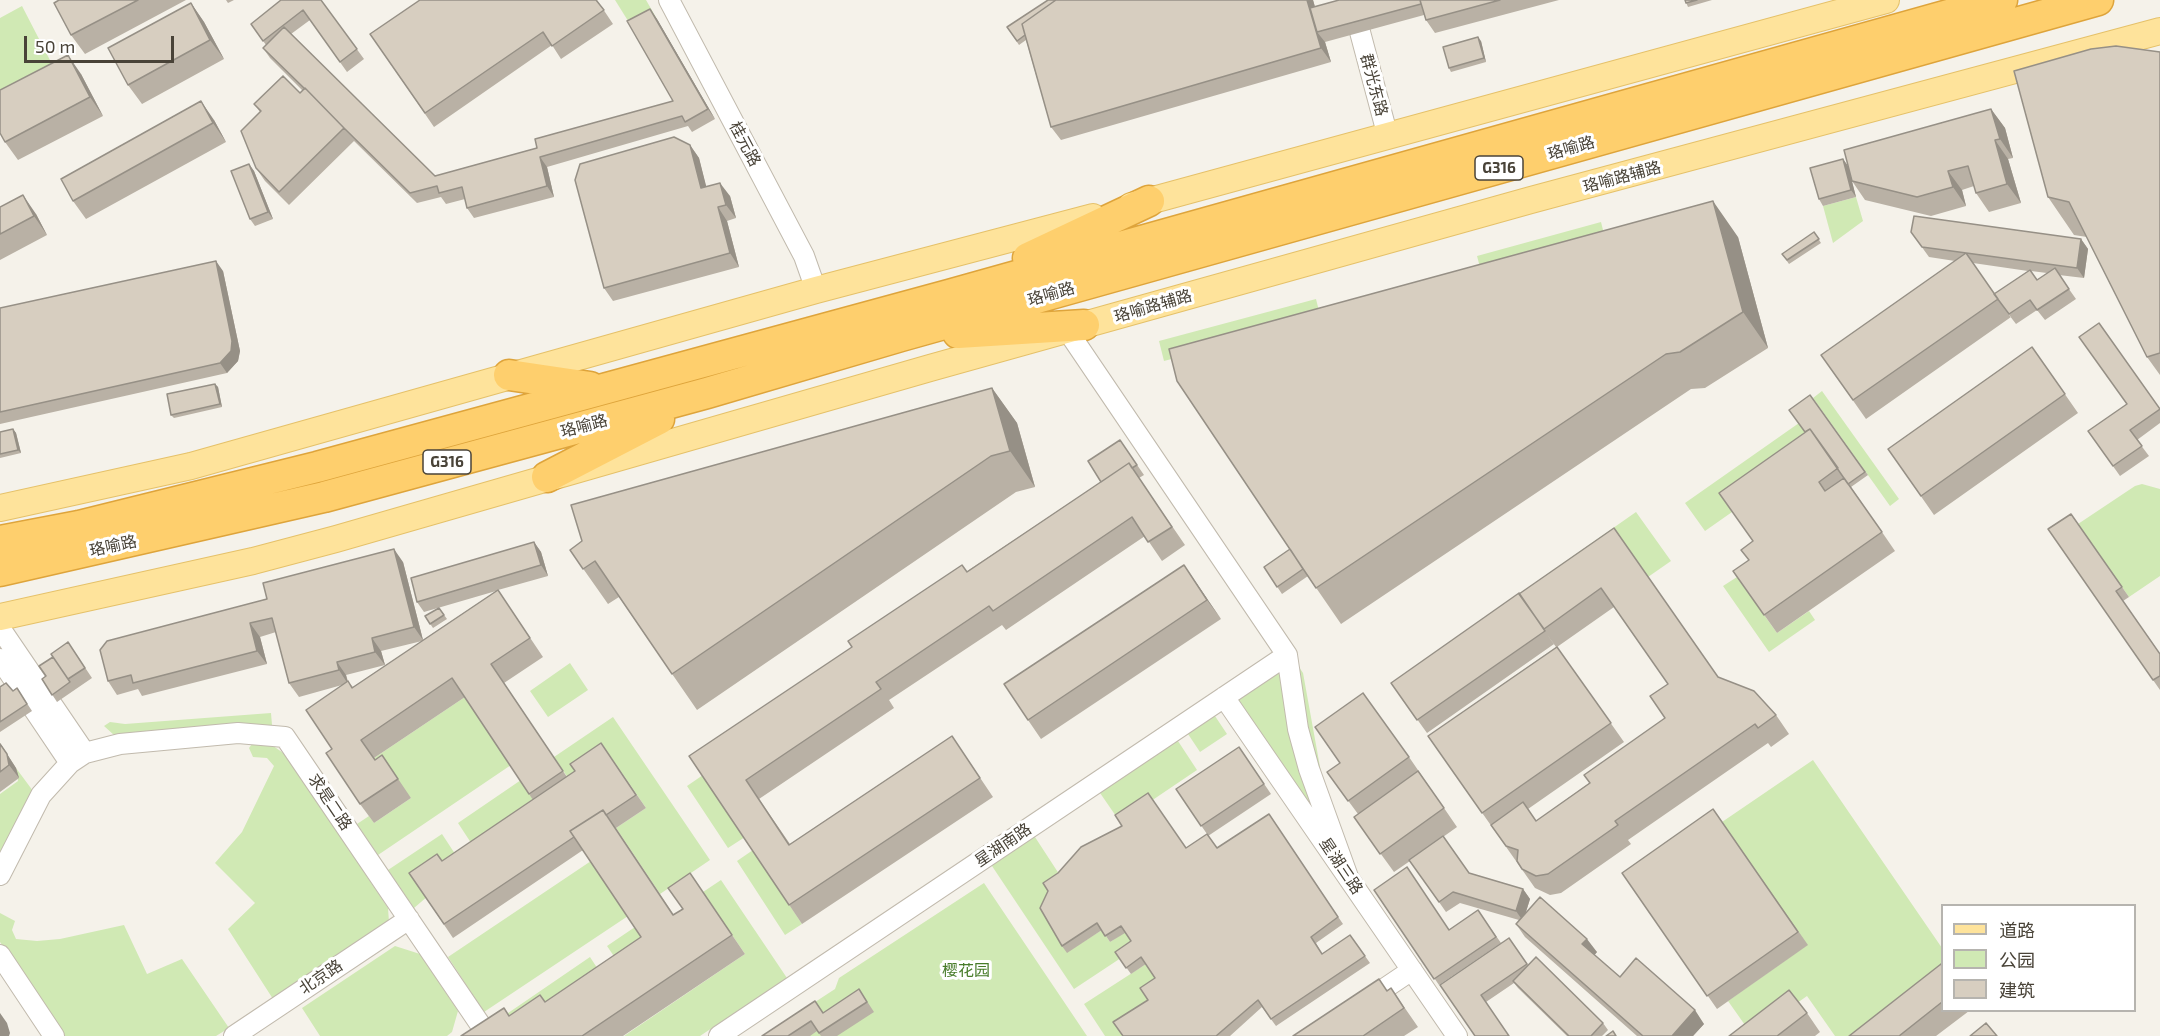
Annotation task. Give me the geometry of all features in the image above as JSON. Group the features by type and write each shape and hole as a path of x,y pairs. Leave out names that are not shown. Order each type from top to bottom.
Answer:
{"highway":[{"name":"珞喻路","path":"0,541 79,526 317,467 949,295 2002,0"},
{"name":"珞喻路","path":"0,571 324,497 707,393 901,336 2098,0"},
{"path":"949,295 1149,201"},
{"path":"901,336 1075,328"},
{"path":"509,375 602,388"},
{"path":"547,477 707,393"}],"main road":[{"path":"0,508 191,466 816,290 1071,223 1886,0"},
{"name":"珞喻路辅路","path":"0,617 253,561 1531,200 2157,34"}],"street":[{"name":"桂元路","path":"669,0 804,256 816,290"},
{"name":"群光东路","path":"1360,32 1388,137"},
{"path":"1075,328 1287,655 1299,729 1309,769 1348,877"},
{"path":"0,628 78,758"},
{"name":"星湖南路","path":"719,1036 1287,655"},
{"path":"0,659 78,758"},
{"name":"星湖三路","path":"1224,697 1457,1036"},
{"name":"求是二路","path":"78,758 120,744 238,733 285,737 488,1036"},
{"path":"0,875 41,795 78,758"},
{"name":"北京路","path":"234,1036 409,919"},
{"path":"0,956 54,1036"},
{"path":"1346,1014 1412,970"}],"green space":[{"path":"615,0 646,0 657,19 635,32"},
{"path":"22,6 53,66 0,93 0,18"},
{"path":"1856,197 1863,221 1833,243 1823,206"},
{"path":"1601,222 1605,238 1481,271 1477,256"},
{"path":"1316,299 1321,319 1164,361 1159,341"},
{"path":"1822,391 1899,499 1890,506 1813,398"},
{"path":"1799,423 1819,451 1705,531 1685,503"},
{"path":"2142,484 2160,489 2160,576 2129,597 2078,524 2135,486"},
{"path":"1636,512 1671,561 1648,577 1627,548 1560,594 1546,575"},
{"path":"1737,577 1777,633 1809,611 1815,620 1769,652 1723,586"},
{"path":"1295,661 1303,673 1326,800 1312,809 1238,700"},
{"path":"570,663 588,690 548,717 530,691"},
{"path":"465,697 511,765 378,855 357,824 369,816 374,823 411,798 388,779 374,758"},
{"path":"271,713 272,725 114,735 104,726 110,722 125,724"},
{"path":"1213,713 1227,734 1200,752 1186,731"},
{"path":"613,717 710,860 660,894 616,828 646,808 611,757 576,790 554,757"},
{"path":"1176,738 1197,770 1120,822 1098,790"},
{"path":"269,743 286,755 388,908 389,922 273,999 228,929 255,903 215,863 242,832 274,766 267,758 253,757 249,748 252,744"},
{"path":"1813,760 1941,947 1941,982 1864,1036 1835,1036 1807,996 1752,1035 1728,1001 1807,945 1722,822"},
{"path":"16,768 33,791 0,859 0,794 18,781"},
{"path":"703,775 745,837 728,848 687,786"},
{"path":"521,780 542,813 479,855 458,823"},
{"path":"442,834 463,866 414,908 388,870"},
{"path":"1033,834 1063,880 1045,915 1067,952 1102,930 1110,942 1125,932 1136,948 1074,989 990,863"},
{"path":"753,850 802,924 785,935 737,861"},
{"path":"591,861 628,916 484,1012 448,957"},
{"path":"721,880 787,978 700,1036 624,1036 745,954 703,892"},
{"name":"樱花园","path":"984,883 1087,1036 763,1036 835,989 839,978"},
{"path":"0,913 15,921 12,930 16,939 37,941 60,939 124,925 147,974 182,959 229,1028 216,1036 63,1036 0,942"},
{"path":"635,927 654,955 626,974 607,946"},
{"path":"395,946 420,954 458,1011 452,1032 447,1036 320,1036 302,1008"},
{"path":"590,957 609,986 492,1024"},
{"path":"1146,964 1160,984 1152,1007 1123,1036 1105,1036 1084,1004"}],"building":[{"path":"59,0 138,0 71,35 54,3"},
{"path":"281,0 321,0 357,49 340,62 303,10 263,41 251,24"},
{"path":"420,0 596,0 604,10 552,46 543,32 425,113 370,34"},
{"path":"1048,0 1056,0 1022,24 1025,35 1017,41 1007,27"},
{"path":"1056,0 1307,0 1321,48 1051,127 1022,24"},
{"path":"1339,0 1420,0 1421,4 1317,32 1310,8"},
{"path":"1420,0 1500,0 1426,20"},
{"path":"191,3 210,40 128,85 108,48"},
{"path":"650,9 708,109 685,122 682,116 540,157 547,186 467,208 462,187 439,193 437,186 410,193 263,48 284,27 435,176 537,148 535,139 673,101 627,21"},
{"path":"1478,37 1484,58 1449,68 1443,47"},
{"path":"2116,46 2160,52 2160,353 2147,357 2069,202 2048,197 2014,71 2091,49"},
{"path":"68,55 90,97 5,142 0,133 0,90"},
{"path":"283,76 300,93 305,88 344,128 279,192 256,168 241,131 261,111 254,104"},
{"path":"201,101 213,123 73,201 61,179"},
{"path":"1991,109 2000,139 1995,140 2007,184 1976,193 1968,166 1948,171 1953,187 1917,197 1852,181 1844,150"},
{"path":"674,137 690,145 701,188 720,183 726,205 718,207 730,253 604,288 575,180 580,164"},
{"path":"1843,159 1851,190 1819,199 1810,168"},
{"path":"249,164 268,212 250,219 231,171"},
{"path":"23,195 34,216 0,234 0,207"},
{"path":"1713,201 1743,312 1680,352 1666,354 1316,588 1177,381 1169,349"},
{"path":"1914,216 2081,239 2077,268 1922,247 1911,232"},
{"path":"1814,232 1819,239 1787,260 1782,254"},
{"path":"1966,253 1998,299 1853,400 1821,355"},
{"path":"216,261 232,341 231,351 220,363 0,412 0,308"},
{"path":"2055,268 2069,289 2037,310 2030,300 2009,314 1994,294 2030,270 2037,280"},
{"path":"2099,323 2160,409 2130,430 2142,446 2113,466 2088,431 2127,404 2079,337"},
{"path":"2032,347 2065,394 1921,496 1888,449"},
{"path":"215,384 220,404 171,415 167,394"},
{"path":"992,388 1010,451 991,456 672,674 595,561 583,569 570,550 582,541 571,505"},
{"path":"1810,395 1865,472 1848,484 1810,429 1805,432 1789,410"},
{"path":"13,429 18,450 0,454 0,432"},
{"path":"1810,429 1838,468 1819,482 1825,491 1844,478 1882,532 1764,615 1733,571 1749,560 1741,550 1753,541 1719,493"},
{"path":"1120,440 1137,465 1132,468 1129,463 1101,482 1088,461"},
{"path":"1129,463 1172,527 1148,542 1132,517 993,611 989,606 876,682 881,689 746,780 789,845 952,736 980,778 789,905 689,756 852,647 848,641 962,565 967,572"},
{"path":"2071,514 2122,587 2116,591 2160,654 2160,676 2153,680 2048,529"},
{"path":"1614,528 1718,677 1754,691 1776,715 1758,728 1755,724 1615,821 1618,825 1548,874 1536,876 1522,869 1517,861 1518,850 1506,846 1491,825 1523,802 1536,821 1590,783 1584,775 1665,718 1650,696 1668,684 1601,588 1544,629 1519,594"},
{"path":"534,542 541,565 417,602 411,578"},
{"path":"394,549 414,627 372,638 375,652 337,662 339,670 289,683 272,618 250,623 257,651 133,683 131,675 108,681 100,650 107,641 267,599 263,583"},
{"path":"1290,549 1303,569 1277,587 1264,567"},
{"path":"1184,565 1207,600 1028,720 1004,684"},
{"path":"498,590 530,638 491,664 563,771 529,794 452,678 361,740 375,760 382,755 398,779 360,804 326,753 332,749 306,710 348,681 352,688"},
{"path":"1519,593 1545,631 1417,720 1391,683"},
{"path":"439,608 444,615 430,624 425,616"},
{"path":"68,642 85,668 68,679 51,654"},
{"path":"1557,647 1611,723 1482,813 1428,736"},
{"path":"53,657 70,682 52,695 42,679 46,676 39,666"},
{"path":"6,683 13,691 17,688 27,704 0,722 0,687"},
{"path":"1363,693 1409,757 1348,801 1327,772 1340,763 1315,727"},
{"path":"601,743 636,795 606,815 603,810 570,831 574,837 444,924 409,873 437,854 442,861 575,771 570,764"},
{"path":"0,744 7,754 9,765 0,772"},
{"path":"1239,747 1264,784 1201,826 1176,789"},
{"path":"1418,771 1444,808 1380,854 1354,817"},
{"path":"1148,793 1186,848 1207,834 1217,848 1269,814 1338,917 1311,937 1322,954 1350,935 1365,956 1271,1019 1258,1000 1216,1036 1123,1036 1113,1022 1148,1000 1140,988 1155,978 1141,957 1126,968 1115,952 1131,941 1121,926 1105,936 1097,923 1062,946 1040,908 1048,891 1043,883 1058,873 1081,847 1122,826 1115,815"},
{"path":"1713,809 1798,932 1707,996 1622,873"},
{"path":"603,810 673,915 683,909 668,888 690,873 732,935 582,1036 461,1036 504,1008 509,1016 540,995 545,1002 641,937 570,831"},
{"path":"1443,836 1469,873 1523,889 1516,911 1453,892 1439,902 1409,860"},
{"path":"1407,867 1449,930 1478,910 1496,937 1434,979 1374,890"},
{"path":"1540,897 1587,939 1582,944 1620,977 1636,958 1695,1010 1672,1036 1643,1036 1516,924"},
{"path":"1509,938 1527,964 1481,995 1509,1036 1475,1036 1440,985"},
{"path":"1536,957 1603,1023 1591,1036 1569,1036 1513,981"},
{"path":"1941,964 1941,1003 1899,1036 1849,1036"},
{"path":"1379,979 1387,991 1391,988 1404,1008 1363,1036 1293,1036"},
{"path":"859,989 867,1002 819,1033 811,1021 788,1036 762,1036 815,1001 823,1013"},
{"path":"1789,990 1807,1013 1777,1036 1729,1036"},
{"path":"1986,1023 1997,1036 1970,1036"},
{"path":"1613,1031 1616,1036 1606,1036"}]}
